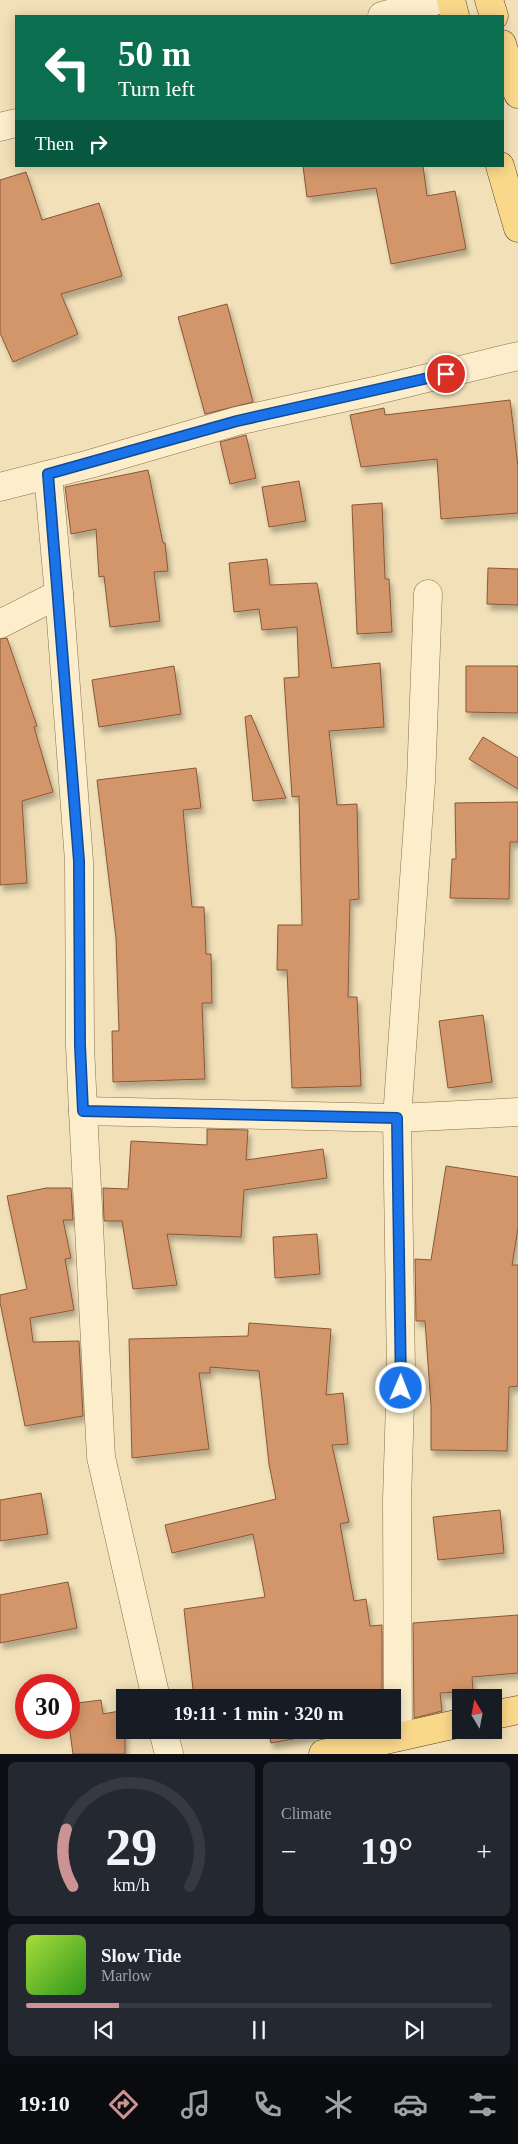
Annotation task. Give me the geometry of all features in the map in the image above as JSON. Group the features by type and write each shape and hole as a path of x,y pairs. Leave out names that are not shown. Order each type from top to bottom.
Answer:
{"main road":[{"path":"450,0 455,15"},
{"path":"489,0 494,15"},
{"path":"504,50 518,94"},
{"path":"500,167 518,228"},
{"path":"502,1713 518,1710"},
{"path":"401,1736 452,1725"},
{"path":"323,1754 389,1739"}],"street":[{"path":"386,15 438,0"},
{"path":"0,128 15,123"},
{"path":"0,487 237,421 374,391 518,356"},
{"path":"48,474 79,861 80,1045 101,1457 154,1689"},
{"path":"0,624 59,594"},
{"path":"398,1689 397,1500 401,1370 397,1118 420,781 428,594"},
{"path":"83,1111 397,1118 518,1112"},
{"path":"165,1739 168,1754"}],"building":[{"path":"303,167 423,167 427,196 455,191 466,249 391,264 376,188 307,197"},
{"path":"26,172 42,220 99,203 122,276 61,294 78,334 13,362 0,333 0,180"},
{"path":"227,304 253,402 205,414 178,317"},
{"path":"510,400 518,466 518,513 441,519 437,459 361,467 350,415 384,408 385,415"},
{"path":"246,435 256,478 230,484 220,442"},
{"path":"148,470 163,543 165,543 168,571 154,572 160,621 110,627 104,576 99,577 96,529 71,534 65,487"},
{"path":"299,481 306,521 269,527 262,487"},
{"path":"382,503 385,579 389,579 392,632 357,634 352,505"},
{"path":"267,559 270,585 317,583 332,668 380,663 384,727 329,731 337,805 357,804 359,899 350,900 348,997 357,997 361,1086 292,1088 287,970 277,970 278,925 302,925 299,796 292,797 284,678 299,677 297,627 262,630 259,609 234,612 229,563"},
{"path":"488,568 518,569 518,605 487,604"},
{"path":"7,638 37,726 34,727 53,792 22,801 27,883 0,885 0,639"},
{"path":"174,666 181,714 99,727 92,680"},
{"path":"466,666 518,666 518,713 466,712"},
{"path":"251,715 286,798 253,801 245,717"},
{"path":"483,737 518,758 518,789 469,759"},
{"path":"196,768 201,808 183,810 192,907 204,907 206,954 211,954 212,1003 202,1003 205,1079 113,1082 112,1031 119,1031 116,938 97,780"},
{"path":"518,802 518,842 510,842 509,899 450,898 452,859 456,859 455,803"},
{"path":"483,1015 492,1082 448,1088 439,1021"},
{"path":"207,1129 248,1130 246,1160 323,1149 327,1178 244,1190 241,1237 167,1234 177,1285 133,1289 122,1221 104,1221 103,1188 128,1189 131,1141 207,1145"},
{"path":"446,1166 518,1177 518,1228 512,1265 518,1265 518,1386 509,1387 507,1451 431,1450 431,1406 425,1321 416,1321 415,1259 431,1260"},
{"path":"46,1188 71,1188 73,1220 63,1220 71,1258 65,1259 74,1310 30,1318 33,1342 79,1341 83,1416 25,1426 0,1302 0,1295 27,1289 7,1196"},
{"path":"317,1234 320,1274 275,1278 273,1237"},
{"path":"249,1323 331,1329 326,1395 343,1393 348,1444 332,1445 349,1522 340,1524 354,1601 366,1599 370,1626 382,1625 382,1689 193,1689 184,1609 265,1597 253,1534 172,1553 165,1525 276,1499 269,1464 259,1371 210,1367 210,1373 199,1373 209,1449 132,1458 129,1339 248,1336"},
{"path":"41,1493 48,1534 0,1541 0,1500"},
{"path":"500,1510 504,1553 438,1560 433,1517"},
{"path":"68,1582 77,1628 0,1643 0,1595"},
{"path":"518,1615 518,1673 472,1677 473,1689 452,1689 452,1692 440,1693 442,1711 414,1718 413,1623"},
{"path":"101,1700 103,1714 116,1712 116,1739 125,1739 125,1754 73,1754 71,1739 80,1739 80,1703"},
{"path":"270,1739 293,1739 271,1743"}],"route":[{"path":"401,1388 397,1118 83,1111 80,1045 79,861 48,474 90,464 237,421 446,374"}]}
